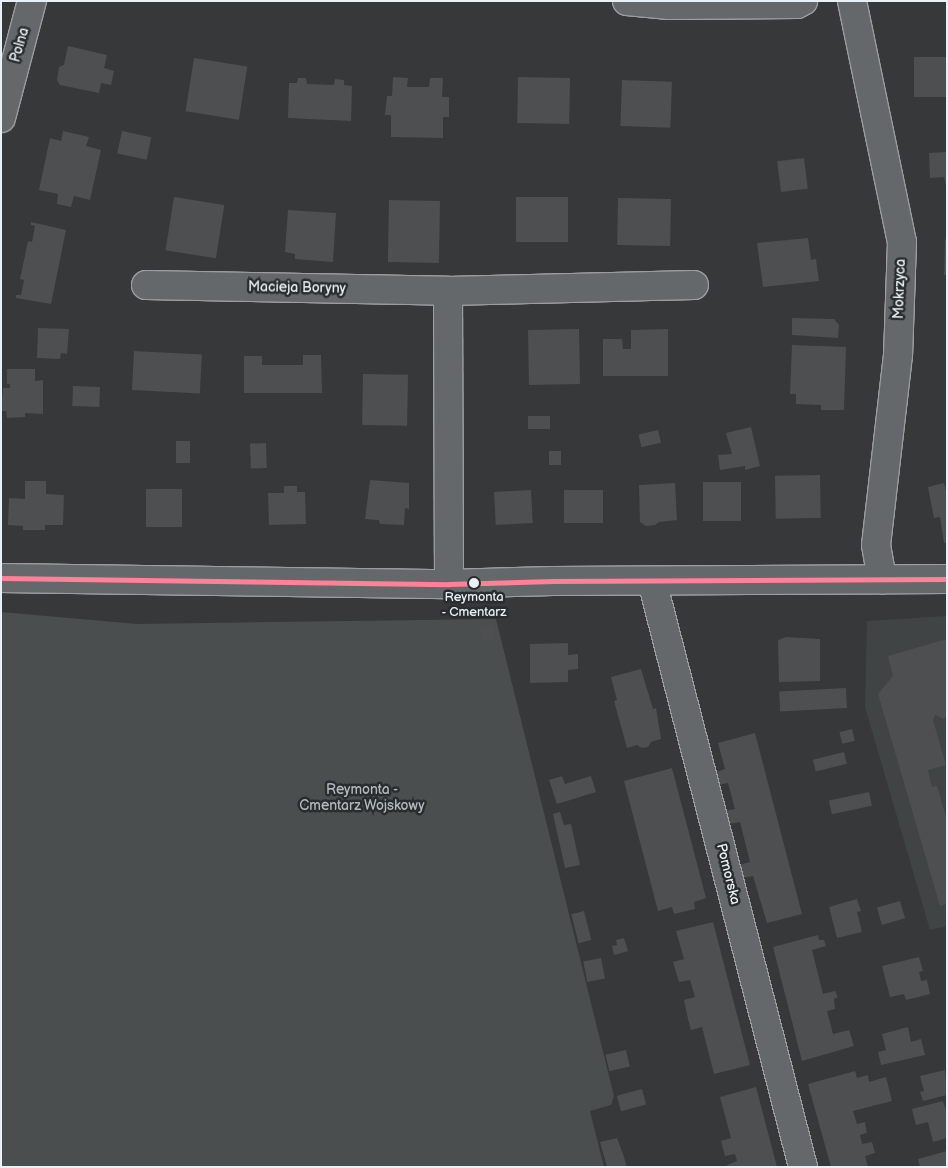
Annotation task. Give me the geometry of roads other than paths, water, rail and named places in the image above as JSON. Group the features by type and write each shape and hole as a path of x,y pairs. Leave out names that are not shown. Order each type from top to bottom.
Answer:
{"street":[{"name":"Polna","path":"1,118 32,1"},
{"path":"627,1 669,5 797,4 803,1"},
{"name":"Mokrzyca","path":"852,1 902,242 898,355 876,545 882,579"},
{"name":"Macieja Boryny","path":"146,285 448,291 694,285"},
{"path":"448,291 449,584"},
{"path":"1,578 449,584 553,581 652,582 947,578"},
{"name":"Pomorska","path":"652,582 803,1167"}],"place":[{"name":"Reymonta - Cmentarz","path":"474,583"}],"park label":[{"name":"Reymonta - Cmentarz Wojskowy","path":"362,798"}]}
